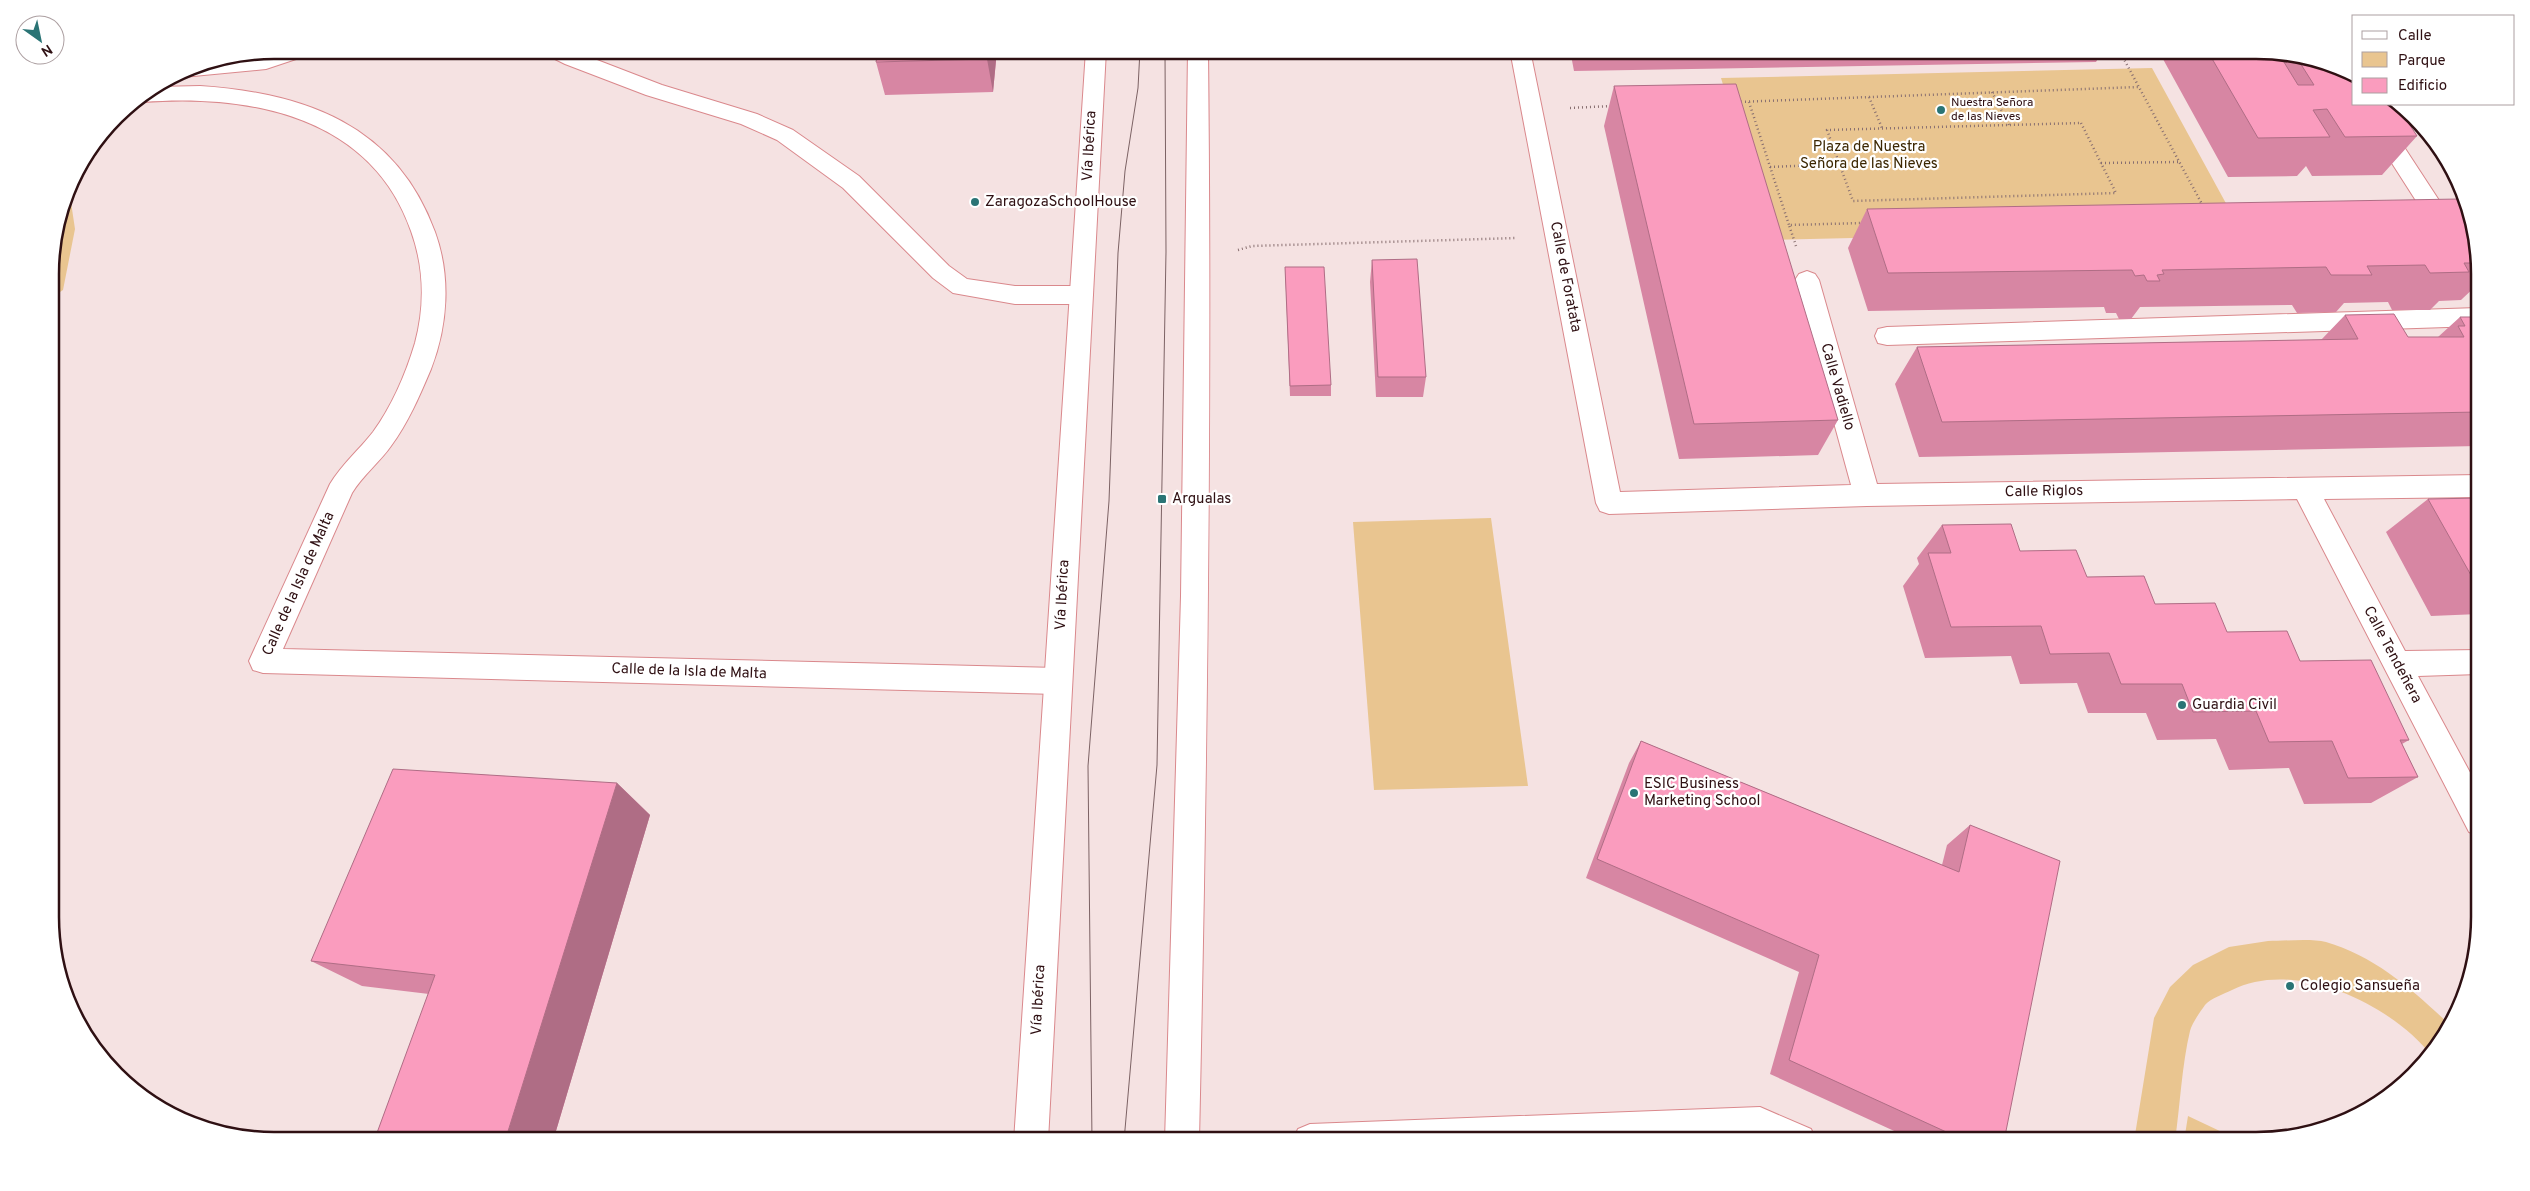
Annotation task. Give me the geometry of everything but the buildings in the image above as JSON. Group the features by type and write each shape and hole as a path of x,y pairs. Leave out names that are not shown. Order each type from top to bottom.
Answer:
{"main road":[{"path":"215,67 266,62 275,59"},
{"path":"572,59 654,90 749,120 785,134 852,182 941,272 961,286 1014,294 1081,295"},
{"name":"Vía Ibérica","path":"1032,1132 1095,59"},
{"path":"1182,1132 1193,765 1199,268 1198,59"},
{"name":"Calle de Foratata","path":"1522,59 1609,503"},
{"path":"222,94 266,62"},
{"name":"Calle de la Isla de Malta","path":"154,95 222,94 255,98 297,110 338,126 374,151 399,182 422,221 432,257 435,299 427,342 408,393 381,439 346,479 263,661 1058,681"},
{"path":"2366,105 2471,268"},
{"name":"Calle Vadiello","path":"1807,280 1867,495"},
{"path":"1887,336 2471,317"},
{"name":"Calle Riglos","path":"1609,503 1867,495 2471,486"},
{"name":"Calle Tendeñera","path":"2305,488 2471,805"},
{"path":"2397,664 2471,662"},
{"path":"1548,1132 1760,1124 1778,1132"}],"path":[{"path":"2124,59 2204,208"},
{"path":"1735,102 2138,87"},
{"path":"1992,92 2009,125"},
{"path":"1869,97 1882,128"},
{"path":"1749,102 1794,240"},
{"path":"1532,110 1620,106"},
{"path":"2081,123 2116,193 1853,201 1827,130 1882,128 2009,125 2081,123"},
{"path":"2101,163 2179,162"},
{"path":"1770,167 1839,164"},
{"path":"1789,225 1869,223"},
{"path":"1231,252 1252,246 1557,236"}],"green space":[{"name":"Plaza de Nuestra Señora de las Nieves","path":"2152,68 2240,229 1770,240 1721,78"},
{"path":"71,202 75,229 63,290 59,293 59,259 63,232"},
{"path":"1491,518 1528,786 1374,790 1353,522"},
{"path":"2305,940 2326,942 2344,948 2377,965 2393,976 2445,1020 2426,1049 2392,1019 2367,1004 2340,992 2312,983 2284,980 2257,982 2232,990 2214,998 2205,1005 2191,1028 2185,1057 2176,1132 2135,1132 2154,1018 2170,987 2193,965 2229,947 2268,941"},
{"path":"2188,1116 2222,1132 2185,1132"}],"tram line":[{"path":"1092,1132 1088,766 1109,501 1118,253 1125,171 1138,88 1140,59"},
{"path":"1125,1132 1157,765 1166,252 1165,59"}],"place":[{"name":"Nuestra Señora de las Nieves","path":"1941,110"},
{"name":"ZaragozaSchoolHouse","path":"975,202"},
{"name":"Argualas","path":"1162,499"},
{"name":"Guardia Civil","path":"2182,705"},
{"name":"ESIC Business Marketing School","path":"1634,793"},
{"name":"Colegio Sansueña","path":"2290,986"}]}
